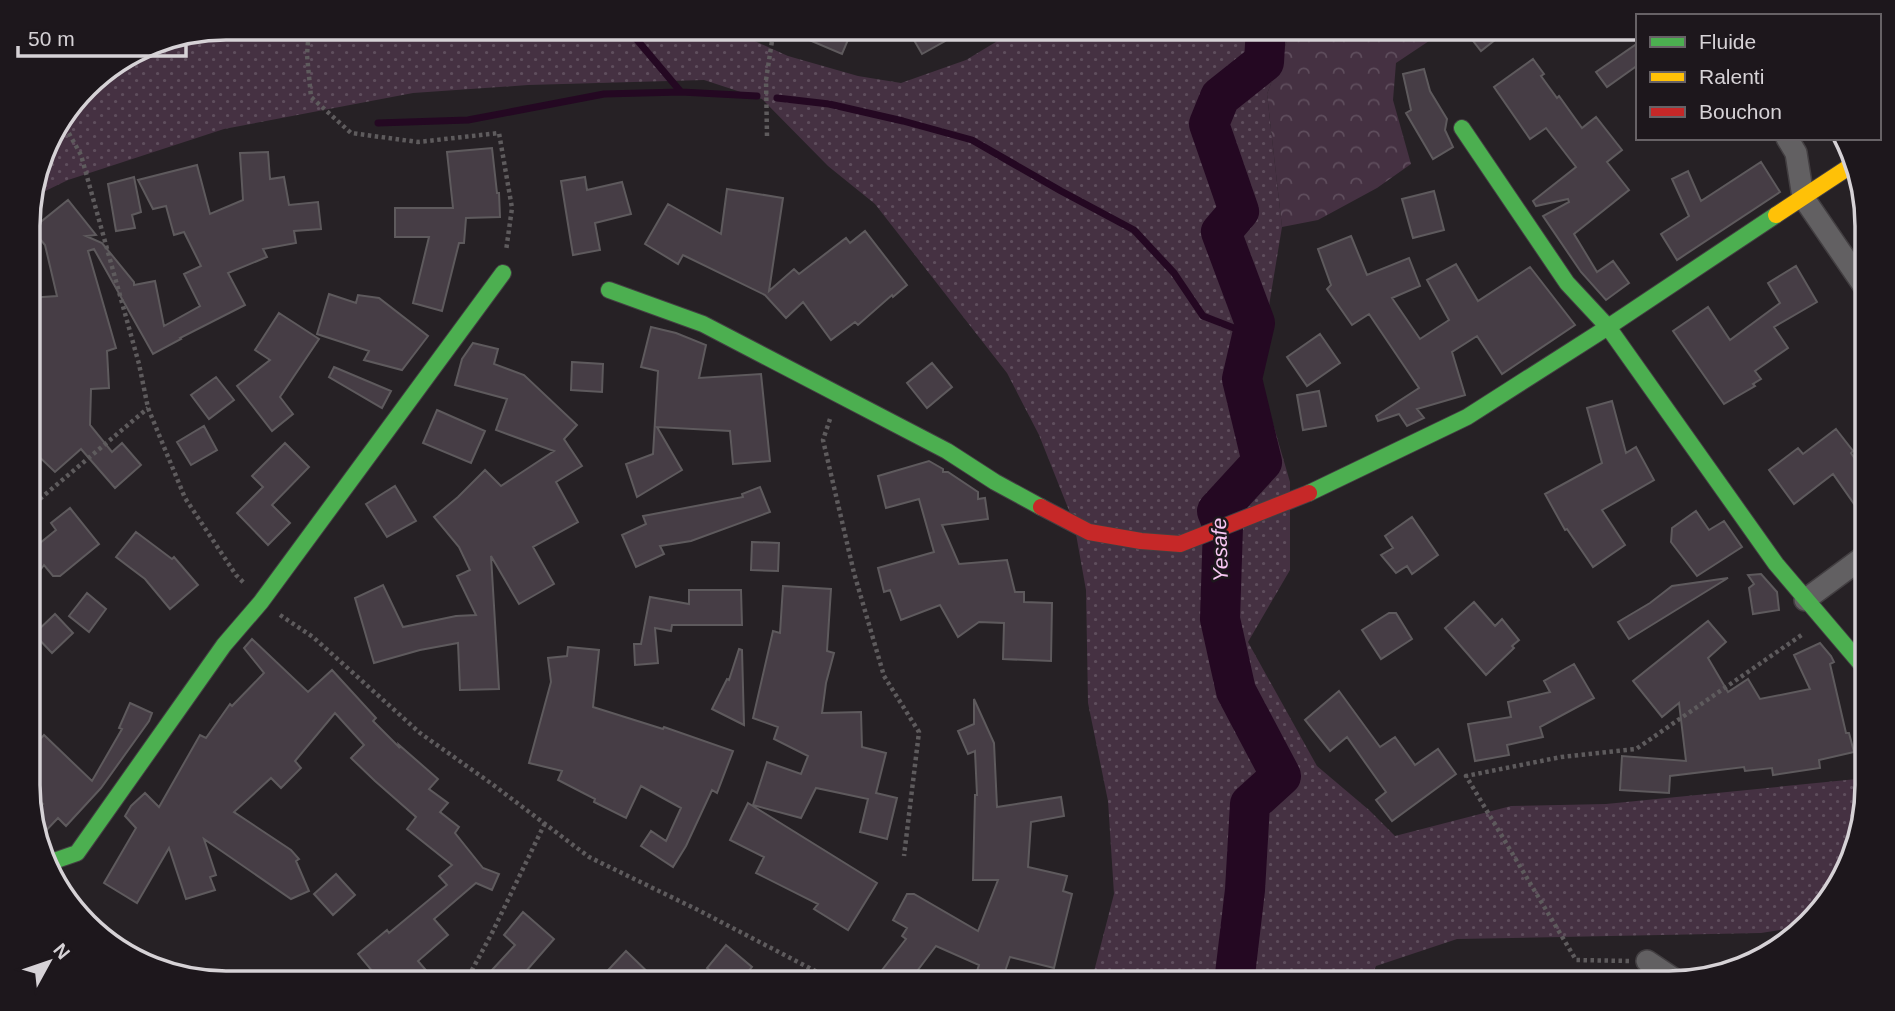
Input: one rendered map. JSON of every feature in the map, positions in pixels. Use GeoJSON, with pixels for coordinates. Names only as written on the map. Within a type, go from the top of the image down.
{"type":"FeatureCollection","features":[{"type":"Feature","properties":{"kind":"street"},"geometry":{"type":"LineString","coordinates":[[1462,128],[1567,283],[1608,327],[1776,564],[1855,657]]}},
{"type":"Feature","properties":{"kind":"street"},"geometry":{"type":"LineString","coordinates":[[1788,140],[1796,153],[1803,197],[1855,273]]}},
{"type":"Feature","properties":{"kind":"street"},"geometry":{"type":"LineString","coordinates":[[609,290],[702,324],[947,451],[995,482],[1089,532],[1141,541],[1180,544],[1303,496],[1467,416],[1608,327],[1846,170]]}},
{"type":"Feature","properties":{"kind":"street"},"geometry":{"type":"LineString","coordinates":[[56,860],[77,853],[224,645],[261,602],[503,273]]}},
{"type":"Feature","properties":{"kind":"street"},"geometry":{"type":"LineString","coordinates":[[1805,600],[1855,563]]}},
{"type":"Feature","properties":{"kind":"street"},"geometry":{"type":"LineString","coordinates":[[1647,961],[1660,970]]}},
{"type":"Feature","properties":{"kind":"path"},"geometry":{"type":"LineString","coordinates":[[308,40],[311,97],[351,133],[418,142],[499,134],[513,208],[503,273]]}},
{"type":"Feature","properties":{"kind":"path"},"geometry":{"type":"LineString","coordinates":[[766,136],[766,80],[772,40]]}},
{"type":"Feature","properties":{"kind":"path"},"geometry":{"type":"LineString","coordinates":[[67,131],[81,155],[139,364],[148,408],[186,498],[236,575],[261,602],[313,637],[420,733],[589,857],[698,909],[814,971]]}},
{"type":"Feature","properties":{"kind":"path"},"geometry":{"type":"LineString","coordinates":[[838,395],[823,440],[854,573],[884,676],[919,732],[904,856]]}},
{"type":"Feature","properties":{"kind":"path"},"geometry":{"type":"LineString","coordinates":[[41,499],[148,408]]}},
{"type":"Feature","properties":{"kind":"path"},"geometry":{"type":"LineString","coordinates":[[1647,961],[1576,960],[1466,776],[1560,757],[1636,749],[1805,633],[1805,600]]}},
{"type":"Feature","properties":{"kind":"path"},"geometry":{"type":"LineString","coordinates":[[472,971],[545,823]]}},
{"type":"Feature","properties":{"kind":"green space"},"geometry":{"type":"Polygon","coordinates":[[[753,40],[788,56],[858,76],[901,83],[966,60],[999,40],[1287,40],[1267,94],[1282,227],[1258,372],[1290,482],[1290,570],[1248,642],[1317,766],[1395,836],[1511,806],[1606,804],[1855,779],[1853,809],[1845,844],[1836,867],[1823,888],[1809,907],[1786,929],[1761,933],[1457,939],[1376,966],[1374,970],[1094,970],[1114,894],[1108,801],[1088,703],[1086,590],[1074,523],[1039,435],[1007,373],[875,204],[828,166],[762,99],[704,80],[528,85],[413,93],[224,129],[68,180],[44,192],[59,144],[79,113],[95,95],[144,59],[167,50],[202,42],[753,40]]]}},
{"type":"Feature","properties":{"kind":"green space"},"geometry":{"type":"Polygon","coordinates":[[[1287,40],[1429,40],[1396,63],[1393,100],[1411,164],[1377,188],[1318,220],[1282,227],[1267,94],[1287,40]]]}},
{"type":"Feature","properties":{"kind":"building"},"geometry":{"type":"Polygon","coordinates":[[[809,40],[848,40],[842,54],[809,40]]]}},
{"type":"Feature","properties":{"kind":"building"},"geometry":{"type":"Polygon","coordinates":[[[914,40],[944,40],[945,41],[922,54],[914,40]]]}},
{"type":"Feature","properties":{"kind":"building"},"geometry":{"type":"Polygon","coordinates":[[[1472,40],[1495,40],[1481,51],[1472,40]]]}},
{"type":"Feature","properties":{"kind":"building"},"geometry":{"type":"Polygon","coordinates":[[[1636,44],[1636,66],[1607,87],[1596,72],[1636,44]]]}},
{"type":"Feature","properties":{"kind":"building"},"geometry":{"type":"Polygon","coordinates":[[[1533,59],[1544,74],[1541,76],[1582,128],[1596,117],[1622,150],[1607,162],[1629,190],[1574,234],[1597,272],[1613,261],[1629,283],[1606,300],[1581,272],[1543,216],[1569,202],[1568,199],[1536,206],[1533,201],[1576,167],[1546,128],[1530,139],[1494,87],[1533,59]]]}},
{"type":"Feature","properties":{"kind":"building"},"geometry":{"type":"Polygon","coordinates":[[[1424,69],[1430,91],[1447,119],[1445,130],[1453,147],[1433,159],[1406,113],[1411,110],[1403,74],[1424,69]]]}},
{"type":"Feature","properties":{"kind":"building"},"geometry":{"type":"Polygon","coordinates":[[[492,148],[500,217],[466,218],[464,243],[459,243],[442,311],[413,303],[429,237],[395,237],[395,208],[453,208],[447,152],[492,148]]]}},
{"type":"Feature","properties":{"kind":"building"},"geometry":{"type":"Polygon","coordinates":[[[268,152],[270,179],[284,177],[289,205],[318,202],[321,229],[294,231],[296,243],[263,249],[267,257],[228,273],[245,305],[153,354],[94,249],[88,251],[116,348],[107,351],[109,388],[91,389],[90,425],[112,452],[122,443],[141,465],[115,488],[81,449],[55,472],[41,458],[41,297],[57,296],[45,245],[41,240],[41,222],[68,200],[96,235],[86,236],[102,243],[134,285],[155,281],[164,326],[200,306],[184,274],[201,266],[184,232],[174,235],[166,206],[153,209],[138,180],[197,165],[210,214],[243,200],[240,153],[268,152]]]}},
{"type":"Feature","properties":{"kind":"building"},"geometry":{"type":"Polygon","coordinates":[[[1761,162],[1780,192],[1677,260],[1661,234],[1689,216],[1672,179],[1688,171],[1701,201],[1761,162]]]}},
{"type":"Feature","properties":{"kind":"building"},"geometry":{"type":"Polygon","coordinates":[[[134,177],[141,212],[132,215],[135,228],[116,231],[108,184],[134,177]]]}},
{"type":"Feature","properties":{"kind":"building"},"geometry":{"type":"Polygon","coordinates":[[[585,177],[587,190],[622,182],[631,214],[595,223],[600,250],[573,255],[561,181],[585,177]]]}},
{"type":"Feature","properties":{"kind":"building"},"geometry":{"type":"Polygon","coordinates":[[[727,189],[783,198],[769,291],[794,269],[799,274],[846,238],[850,243],[865,231],[907,285],[858,325],[855,322],[831,340],[803,302],[786,318],[765,295],[683,255],[678,264],[645,244],[668,204],[721,234],[727,189]]]}},
{"type":"Feature","properties":{"kind":"building"},"geometry":{"type":"Polygon","coordinates":[[[1434,191],[1444,230],[1413,238],[1402,199],[1434,191]]]}},
{"type":"Feature","properties":{"kind":"building"},"geometry":{"type":"Polygon","coordinates":[[[1351,236],[1367,275],[1409,258],[1420,286],[1392,298],[1420,339],[1449,320],[1427,280],[1456,264],[1478,301],[1530,267],[1575,325],[1502,374],[1477,336],[1452,352],[1465,395],[1417,409],[1424,418],[1407,426],[1399,414],[1378,421],[1376,416],[1419,388],[1369,314],[1352,325],[1327,289],[1331,285],[1318,249],[1351,236]]]}},
{"type":"Feature","properties":{"kind":"building"},"geometry":{"type":"Polygon","coordinates":[[[1796,266],[1817,302],[1774,327],[1788,348],[1755,371],[1761,379],[1753,384],[1755,386],[1724,404],[1673,331],[1708,307],[1730,340],[1780,303],[1768,283],[1796,266]]]}},
{"type":"Feature","properties":{"kind":"building"},"geometry":{"type":"Polygon","coordinates":[[[329,294],[356,303],[358,295],[379,298],[428,336],[402,370],[364,360],[369,351],[317,334],[329,294]]]}},
{"type":"Feature","properties":{"kind":"building"},"geometry":{"type":"Polygon","coordinates":[[[279,313],[319,339],[280,397],[293,414],[272,431],[237,386],[270,360],[255,350],[279,313]]]}},
{"type":"Feature","properties":{"kind":"building"},"geometry":{"type":"Polygon","coordinates":[[[651,327],[706,345],[699,378],[761,374],[770,461],[733,464],[730,431],[657,427],[682,470],[637,497],[626,464],[653,454],[658,371],[641,367],[651,327]]]}},
{"type":"Feature","properties":{"kind":"building"},"geometry":{"type":"Polygon","coordinates":[[[1320,334],[1340,363],[1307,386],[1287,357],[1320,334]]]}},
{"type":"Feature","properties":{"kind":"building"},"geometry":{"type":"Polygon","coordinates":[[[473,343],[498,349],[494,364],[524,375],[577,425],[564,439],[582,466],[556,482],[578,522],[533,547],[554,584],[519,604],[491,556],[499,689],[460,690],[458,643],[374,663],[355,598],[383,585],[403,627],[456,616],[476,615],[457,576],[470,570],[459,547],[434,517],[485,470],[501,486],[554,451],[496,430],[507,399],[455,385],[462,359],[473,343]]]}},
{"type":"Feature","properties":{"kind":"building"},"geometry":{"type":"Polygon","coordinates":[[[572,362],[603,364],[602,392],[571,390],[572,362]]]}},
{"type":"Feature","properties":{"kind":"building"},"geometry":{"type":"Polygon","coordinates":[[[932,363],[952,387],[927,408],[907,383],[932,363]]]}},
{"type":"Feature","properties":{"kind":"building"},"geometry":{"type":"Polygon","coordinates":[[[334,367],[391,391],[382,408],[329,377],[334,367]]]}},
{"type":"Feature","properties":{"kind":"building"},"geometry":{"type":"Polygon","coordinates":[[[216,377],[234,400],[209,419],[191,395],[216,377]]]}},
{"type":"Feature","properties":{"kind":"building"},"geometry":{"type":"Polygon","coordinates":[[[1319,391],[1326,426],[1303,430],[1297,395],[1319,391]]]}},
{"type":"Feature","properties":{"kind":"building"},"geometry":{"type":"Polygon","coordinates":[[[1612,401],[1626,453],[1636,447],[1654,480],[1602,510],[1625,545],[1593,567],[1567,529],[1565,530],[1545,494],[1602,463],[1587,408],[1612,401]]]}},
{"type":"Feature","properties":{"kind":"building"},"geometry":{"type":"Polygon","coordinates":[[[437,410],[485,431],[471,463],[423,443],[437,410]]]}},
{"type":"Feature","properties":{"kind":"building"},"geometry":{"type":"Polygon","coordinates":[[[204,426],[217,450],[191,465],[177,442],[204,426]]]}},
{"type":"Feature","properties":{"kind":"building"},"geometry":{"type":"Polygon","coordinates":[[[1836,429],[1853,451],[1851,453],[1855,459],[1855,505],[1833,474],[1794,504],[1769,470],[1798,448],[1803,454],[1836,429]]]}},
{"type":"Feature","properties":{"kind":"building"},"geometry":{"type":"Polygon","coordinates":[[[285,443],[309,467],[272,505],[290,523],[268,545],[237,513],[263,487],[252,476],[285,443]]]}},
{"type":"Feature","properties":{"kind":"building"},"geometry":{"type":"Polygon","coordinates":[[[929,461],[978,492],[978,499],[985,498],[988,519],[942,525],[959,564],[1007,560],[1015,592],[1024,592],[1024,602],[1052,603],[1051,661],[1003,659],[1004,623],[979,622],[958,637],[940,605],[901,620],[890,590],[884,592],[878,568],[934,552],[919,499],[886,508],[878,476],[929,461]]]}},
{"type":"Feature","properties":{"kind":"building"},"geometry":{"type":"Polygon","coordinates":[[[395,486],[416,521],[387,537],[366,504],[395,486]]]}},
{"type":"Feature","properties":{"kind":"building"},"geometry":{"type":"Polygon","coordinates":[[[760,487],[770,512],[691,541],[660,546],[664,554],[636,567],[622,535],[646,524],[643,516],[743,497],[742,494],[760,487]]]}},
{"type":"Feature","properties":{"kind":"building"},"geometry":{"type":"Polygon","coordinates":[[[70,508],[99,544],[60,576],[53,576],[44,565],[40,570],[40,543],[56,530],[51,523],[70,508]]]}},
{"type":"Feature","properties":{"kind":"building"},"geometry":{"type":"Polygon","coordinates":[[[1696,511],[1709,530],[1724,521],[1742,547],[1697,576],[1671,542],[1672,528],[1696,511]]]}},
{"type":"Feature","properties":{"kind":"building"},"geometry":{"type":"Polygon","coordinates":[[[1412,517],[1438,555],[1412,574],[1407,566],[1396,573],[1381,555],[1393,548],[1385,536],[1412,517]]]}},
{"type":"Feature","properties":{"kind":"building"},"geometry":{"type":"Polygon","coordinates":[[[136,532],[172,559],[174,557],[198,585],[170,609],[145,579],[116,557],[136,532]]]}},
{"type":"Feature","properties":{"kind":"building"},"geometry":{"type":"Polygon","coordinates":[[[752,542],[779,543],[778,571],[751,570],[752,542]]]}},
{"type":"Feature","properties":{"kind":"building"},"geometry":{"type":"Polygon","coordinates":[[[1761,574],[1777,592],[1779,610],[1753,614],[1749,588],[1754,584],[1748,575],[1761,574]]]}},
{"type":"Feature","properties":{"kind":"building"},"geometry":{"type":"Polygon","coordinates":[[[1728,578],[1629,639],[1618,622],[1672,586],[1728,578]]]}},
{"type":"Feature","properties":{"kind":"building"},"geometry":{"type":"Polygon","coordinates":[[[783,586],[831,589],[827,651],[834,653],[822,713],[861,712],[862,747],[886,753],[876,793],[897,798],[887,839],[860,832],[868,799],[816,788],[801,818],[753,805],[767,762],[801,774],[808,756],[774,739],[778,727],[753,718],[773,631],[780,633],[783,586]]]}},
{"type":"Feature","properties":{"kind":"building"},"geometry":{"type":"Polygon","coordinates":[[[689,590],[741,590],[742,625],[672,625],[671,631],[655,628],[658,663],[635,665],[634,644],[641,644],[650,597],[689,604],[689,590]]]}},
{"type":"Feature","properties":{"kind":"building"},"geometry":{"type":"Polygon","coordinates":[[[87,593],[106,609],[89,632],[69,616],[87,593]]]}},
{"type":"Feature","properties":{"kind":"building"},"geometry":{"type":"Polygon","coordinates":[[[1474,602],[1495,626],[1502,619],[1519,640],[1486,675],[1445,628],[1474,602]]]}},
{"type":"Feature","properties":{"kind":"building"},"geometry":{"type":"Polygon","coordinates":[[[1389,613],[1396,613],[1412,639],[1381,659],[1362,630],[1389,613]]]}},
{"type":"Feature","properties":{"kind":"building"},"geometry":{"type":"Polygon","coordinates":[[[55,614],[73,633],[52,653],[40,641],[40,628],[55,614]]]}},
{"type":"Feature","properties":{"kind":"building"},"geometry":{"type":"Polygon","coordinates":[[[1708,621],[1726,642],[1708,658],[1728,692],[1748,679],[1760,699],[1810,689],[1794,655],[1820,643],[1834,662],[1830,664],[1846,733],[1849,733],[1854,752],[1819,760],[1820,768],[1773,775],[1772,768],[1745,771],[1744,767],[1670,776],[1669,793],[1620,790],[1622,756],[1686,761],[1679,703],[1662,717],[1633,681],[1708,621]]]}},
{"type":"Feature","properties":{"kind":"building"},"geometry":{"type":"Polygon","coordinates":[[[252,639],[308,692],[332,670],[376,718],[373,721],[400,748],[399,745],[438,779],[429,789],[448,803],[440,812],[459,827],[455,833],[483,868],[499,874],[492,890],[476,883],[434,919],[448,935],[418,961],[427,971],[372,971],[358,954],[387,930],[389,933],[447,885],[439,876],[452,865],[407,829],[416,817],[351,758],[364,745],[335,713],[295,761],[301,768],[281,788],[271,778],[234,812],[291,850],[299,859],[296,861],[309,891],[291,899],[204,839],[216,875],[210,877],[215,890],[186,899],[169,848],[137,903],[104,883],[136,828],[125,816],[131,806],[145,793],[159,807],[200,735],[206,738],[230,704],[232,706],[264,673],[244,648],[252,639]]]}},
{"type":"Feature","properties":{"kind":"building"},"geometry":{"type":"Polygon","coordinates":[[[568,647],[599,650],[593,707],[663,729],[664,727],[733,751],[717,793],[712,790],[686,846],[673,867],[641,846],[651,831],[666,841],[681,808],[641,786],[626,818],[558,780],[562,771],[529,763],[551,682],[548,658],[567,656],[568,647]]]}},
{"type":"Feature","properties":{"kind":"building"},"geometry":{"type":"Polygon","coordinates":[[[739,649],[742,650],[744,725],[712,709],[727,679],[729,680],[739,649]]]}},
{"type":"Feature","properties":{"kind":"building"},"geometry":{"type":"Polygon","coordinates":[[[1574,664],[1594,698],[1540,727],[1543,737],[1507,745],[1509,755],[1475,761],[1468,724],[1511,717],[1508,702],[1550,692],[1544,681],[1574,664]]]}},
{"type":"Feature","properties":{"kind":"building"},"geometry":{"type":"Polygon","coordinates":[[[1339,691],[1380,747],[1395,737],[1415,765],[1438,749],[1456,774],[1392,821],[1376,800],[1386,792],[1347,737],[1330,751],[1305,720],[1339,691]]]}},
{"type":"Feature","properties":{"kind":"building"},"geometry":{"type":"Polygon","coordinates":[[[974,699],[994,743],[997,807],[1061,797],[1064,816],[1031,822],[1028,867],[1067,876],[1063,891],[1072,894],[1054,968],[1010,957],[1005,970],[977,970],[979,965],[936,946],[917,971],[882,971],[906,939],[902,936],[907,928],[893,920],[907,894],[914,894],[978,931],[998,880],[973,880],[977,795],[975,751],[968,754],[958,731],[974,724],[974,699]]]}},
{"type":"Feature","properties":{"kind":"building"},"geometry":{"type":"Polygon","coordinates":[[[130,703],[152,713],[101,788],[66,826],[58,818],[46,830],[40,785],[40,739],[44,735],[92,781],[122,729],[119,728],[130,703]]]}},
{"type":"Feature","properties":{"kind":"building"},"geometry":{"type":"Polygon","coordinates":[[[748,803],[877,883],[848,930],[814,909],[818,904],[756,873],[764,857],[730,840],[748,803]]]}},
{"type":"Feature","properties":{"kind":"building"},"geometry":{"type":"Polygon","coordinates":[[[336,874],[355,895],[333,915],[314,894],[336,874]]]}},
{"type":"Feature","properties":{"kind":"building"},"geometry":{"type":"Polygon","coordinates":[[[523,912],[554,939],[528,971],[493,971],[515,945],[504,935],[523,912]]]}},
{"type":"Feature","properties":{"kind":"building"},"geometry":{"type":"Polygon","coordinates":[[[726,945],[752,967],[749,971],[710,971],[707,968],[726,945]]]}},
{"type":"Feature","properties":{"kind":"building"},"geometry":{"type":"Polygon","coordinates":[[[626,951],[646,971],[607,971],[626,951]]]}},
{"type":"Feature","properties":{"kind":"waterway"},"geometry":{"type":"LineString","coordinates":[[637,40],[681,92]]}},
{"type":"Feature","properties":{"kind":"waterway","name":"Yesafe"},"geometry":{"type":"LineString","coordinates":[[1236,970],[1245,890],[1250,804],[1281,776],[1236,691],[1220,619],[1223,526],[1217,511],[1262,462],[1242,379],[1255,323],[1221,232],[1239,211],[1209,124],[1220,97],[1264,62],[1265,40]]}},
{"type":"Feature","properties":{"kind":"waterway"},"geometry":{"type":"LineString","coordinates":[[378,123],[468,120],[604,94],[681,92],[757,96]]}},
{"type":"Feature","properties":{"kind":"waterway"},"geometry":{"type":"LineString","coordinates":[[777,98],[829,104],[972,140],[1134,230],[1174,273],[1203,316],[1252,335]]}},
{"type":"Feature","properties":{"kind":"traffic: fast"},"geometry":{"type":"LineString","coordinates":[[1462,128],[1567,283],[1608,327],[1776,564],[1855,657]]}},
{"type":"Feature","properties":{"kind":"traffic: fast"},"geometry":{"type":"LineString","coordinates":[[1309,493],[1467,417],[1776,215]]}},
{"type":"Feature","properties":{"kind":"traffic: fast"},"geometry":{"type":"LineString","coordinates":[[56,860],[77,853],[224,645],[261,602],[503,273]]}},
{"type":"Feature","properties":{"kind":"traffic: fast"},"geometry":{"type":"LineString","coordinates":[[609,290],[703,324],[947,451],[1041,507]]}},
{"type":"Feature","properties":{"kind":"traffic: slow"},"geometry":{"type":"LineString","coordinates":[[1776,215],[1845,169]]}},
{"type":"Feature","properties":{"kind":"traffic: jam"},"geometry":{"type":"LineString","coordinates":[[1041,507],[1089,532],[1141,541],[1180,544],[1309,493]]}}]}
